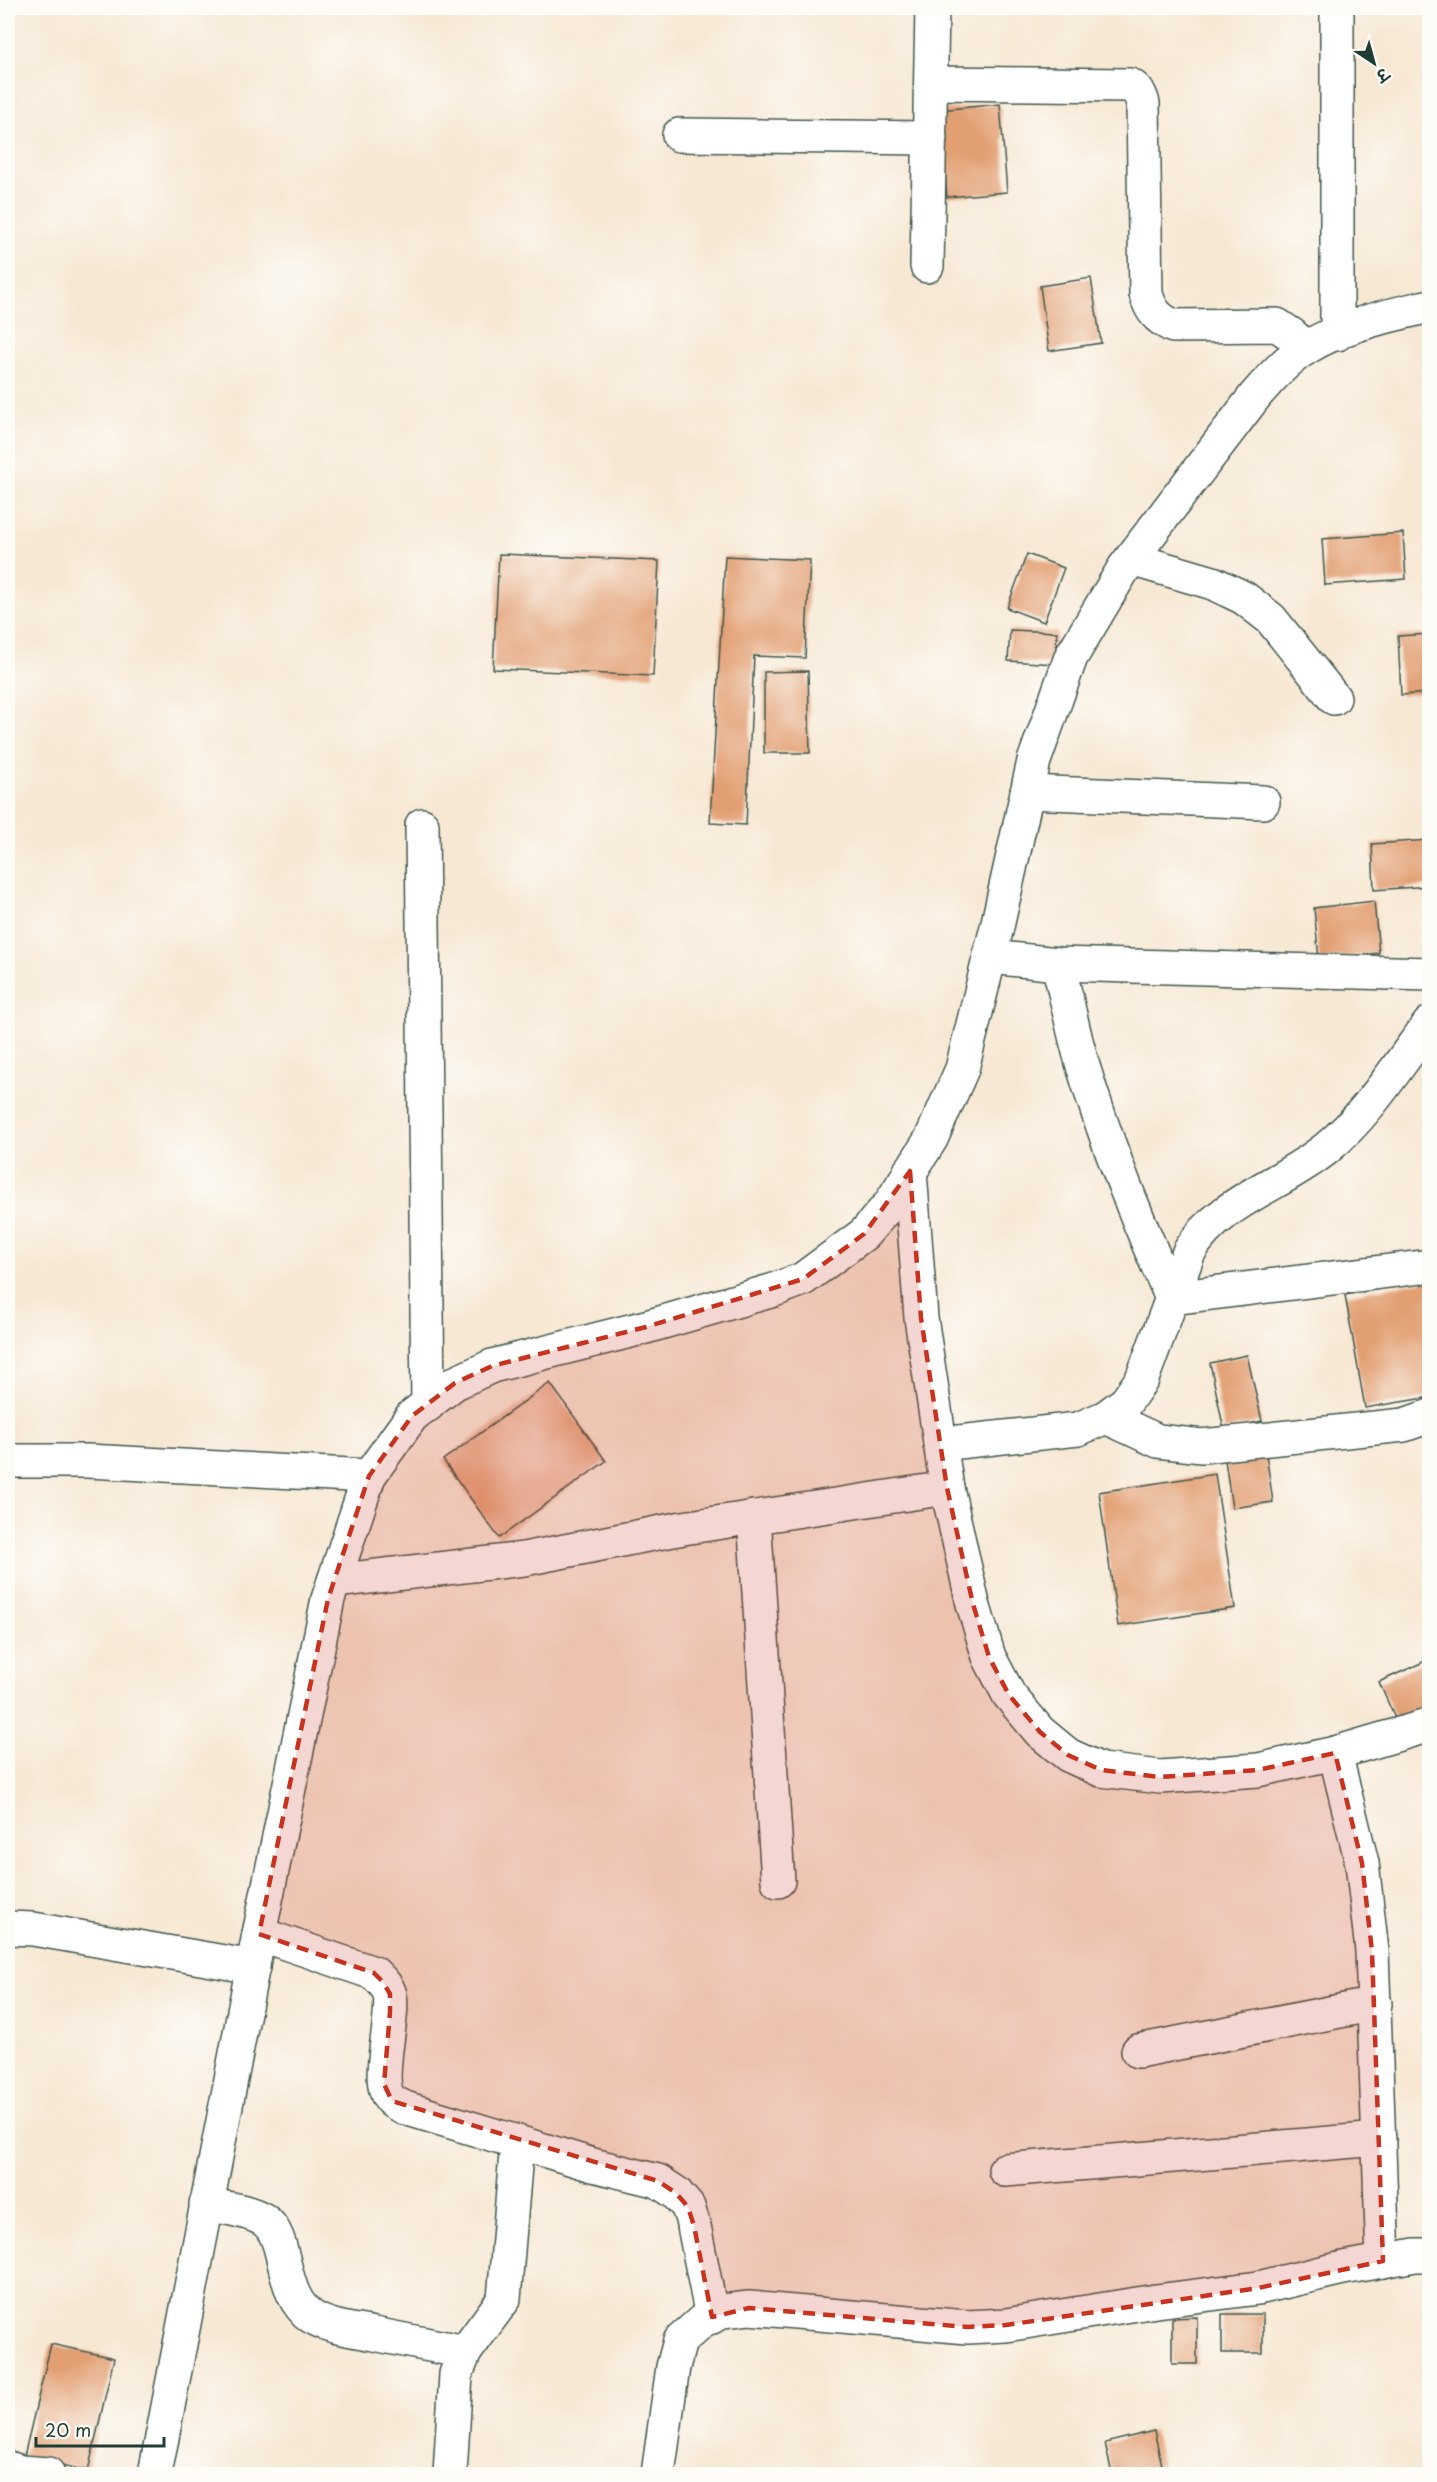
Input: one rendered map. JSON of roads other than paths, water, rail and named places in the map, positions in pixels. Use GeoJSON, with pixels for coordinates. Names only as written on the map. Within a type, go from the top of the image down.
{"type":"FeatureCollection","features":[{"type":"Feature","properties":{"kind":"street"},"geometry":{"type":"LineString","coordinates":[[927,266],[932,8]]}},
{"type":"Feature","properties":{"kind":"street"},"geometry":{"type":"LineString","coordinates":[[1337,8],[1338,334]]}},
{"type":"Feature","properties":{"kind":"street"},"geometry":{"type":"LineString","coordinates":[[931,83],[1130,85],[1136,89],[1142,96],[1143,104],[1146,294],[1150,307],[1159,319],[1173,326],[1277,325],[1292,334],[1306,348]]}},
{"type":"Feature","properties":{"kind":"street"},"geometry":{"type":"LineString","coordinates":[[679,135],[930,138]]}},
{"type":"Feature","properties":{"kind":"street"},"geometry":{"type":"LineString","coordinates":[[155,2475],[259,1934],[328,1599],[369,1476],[412,1416],[455,1383],[492,1366],[646,1327],[774,1290],[803,1279],[864,1234],[890,1204],[930,1139],[962,1068],[990,957],[1034,761],[1071,657],[1131,559],[1255,396],[1279,369],[1306,348],[1362,322],[1430,306]]}},
{"type":"Feature","properties":{"kind":"street"},"geometry":{"type":"LineString","coordinates":[[1131,559],[1213,583],[1244,598],[1271,619],[1334,698]]}},
{"type":"Feature","properties":{"kind":"street"},"geometry":{"type":"LineString","coordinates":[[1027,792],[1263,802]]}},
{"type":"Feature","properties":{"kind":"street"},"geometry":{"type":"LineString","coordinates":[[422,825],[428,1405]]}},
{"type":"Feature","properties":{"kind":"street"},"geometry":{"type":"LineString","coordinates":[[990,957],[1058,964],[1430,974]]}},
{"type":"Feature","properties":{"kind":"street"},"geometry":{"type":"LineString","coordinates":[[1058,964],[1083,1064],[1103,1128],[1133,1209],[1172,1298]]}},
{"type":"Feature","properties":{"kind":"street"},"geometry":{"type":"LineString","coordinates":[[940,1444],[1078,1429],[1106,1417],[1126,1402],[1142,1378],[1189,1252],[1210,1224],[1231,1207],[1290,1173],[1325,1149],[1357,1121],[1429,1026]]}},
{"type":"Feature","properties":{"kind":"street"},"geometry":{"type":"LineString","coordinates":[[910,1171],[921,1318],[947,1488],[972,1604],[989,1657],[1009,1695],[1040,1732],[1068,1755],[1101,1770],[1160,1778],[1258,1770],[1335,1753],[1430,1725]]}},
{"type":"Feature","properties":{"kind":"street"},"geometry":{"type":"LineString","coordinates":[[1172,1298],[1430,1266]]}},
{"type":"Feature","properties":{"kind":"street"},"geometry":{"type":"LineString","coordinates":[[1106,1417],[1158,1441],[1202,1446],[1404,1425],[1430,1416]]}},
{"type":"Feature","properties":{"kind":"street"},"geometry":{"type":"LineString","coordinates":[[8,1461],[88,1461],[369,1476]]}},
{"type":"Feature","properties":{"kind":"street"},"geometry":{"type":"LineString","coordinates":[[334,1581],[524,1558],[683,1528],[947,1488]]}},
{"type":"Feature","properties":{"kind":"street"},"geometry":{"type":"LineString","coordinates":[[754,1517],[778,1881]]}},
{"type":"Feature","properties":{"kind":"street"},"geometry":{"type":"LineString","coordinates":[[1335,1753],[1362,1863],[1372,1951],[1383,2261]]}},
{"type":"Feature","properties":{"kind":"street"},"geometry":{"type":"LineString","coordinates":[[8,1928],[33,1929],[253,1967]]}},
{"type":"Feature","properties":{"kind":"street"},"geometry":{"type":"LineString","coordinates":[[259,1934],[374,1973],[383,1982],[390,1994],[384,2084],[392,2101],[405,2108],[593,2165],[658,2181],[676,2193],[688,2207],[694,2226],[711,2317]]}},
{"type":"Feature","properties":{"kind":"street"},"geometry":{"type":"LineString","coordinates":[[1138,2051],[1375,2004]]}},
{"type":"Feature","properties":{"kind":"street"},"geometry":{"type":"LineString","coordinates":[[1005,2170],[1379,2139]]}},
{"type":"Feature","properties":{"kind":"street"},"geometry":{"type":"LineString","coordinates":[[450,2475],[456,2374],[465,2352],[504,2299],[517,2142]]}},
{"type":"Feature","properties":{"kind":"street"},"geometry":{"type":"LineString","coordinates":[[206,2204],[254,2215],[266,2221],[275,2234],[291,2292],[313,2318],[340,2327],[465,2352]]}},
{"type":"Feature","properties":{"kind":"street"},"geometry":{"type":"LineString","coordinates":[[658,2475],[673,2367],[680,2342],[702,2321],[722,2311],[749,2308],[966,2327],[1006,2325],[1156,2301],[1258,2288],[1383,2261],[1430,2255]]}},
{"type":"Feature","properties":{"kind":"street"},"geometry":{"type":"LineString","coordinates":[[8,2468],[48,2475]]}}]}
